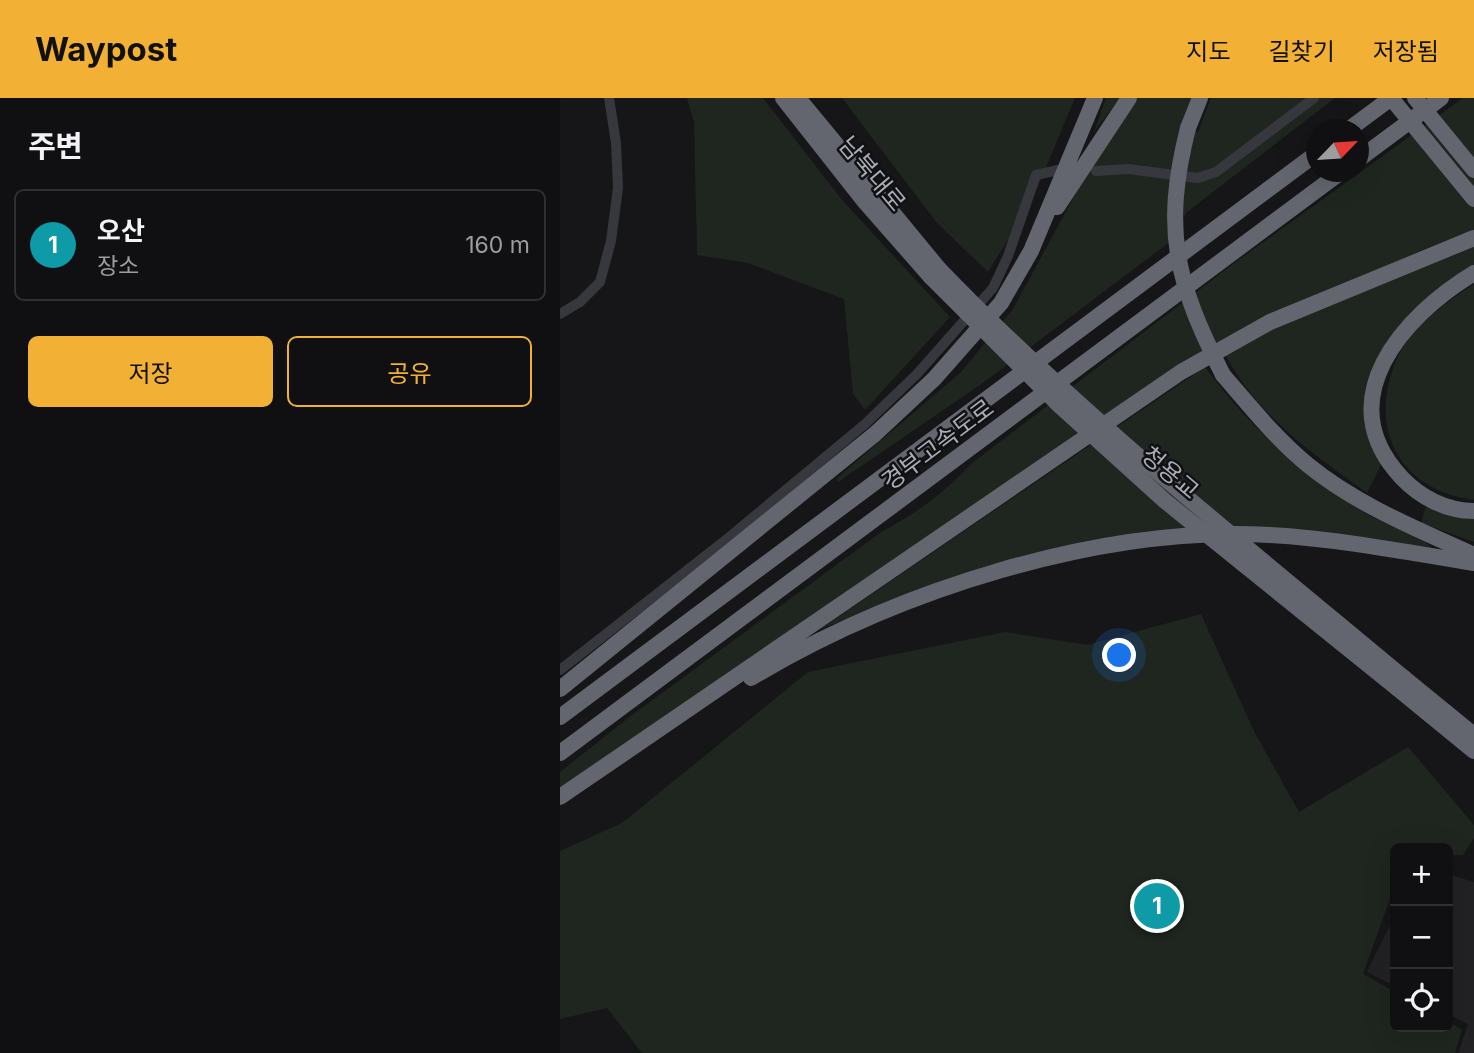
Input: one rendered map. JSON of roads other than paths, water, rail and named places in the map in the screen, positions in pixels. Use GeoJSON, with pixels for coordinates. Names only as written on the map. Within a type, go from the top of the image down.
{"type":"FeatureCollection","features":[{"type":"Feature","properties":{"kind":"highway","name":"남북대로"},"geometry":{"type":"LineString","coordinates":[[783,98],[865,202],[934,272]]}},
{"type":"Feature","properties":{"kind":"highway","name":"남북대로"},"geometry":{"type":"LineString","coordinates":[[798,98],[934,272]]}},
{"type":"Feature","properties":{"kind":"highway"},"geometry":{"type":"LineString","coordinates":[[1044,224],[1096,98]]}},
{"type":"Feature","properties":{"kind":"highway"},"geometry":{"type":"LineString","coordinates":[[560,689],[865,442],[934,379],[1001,303],[1044,224],[1129,98]]}},
{"type":"Feature","properties":{"kind":"highway"},"geometry":{"type":"LineString","coordinates":[[1200,98],[1188,128],[1175,195],[1175,236],[1180,272],[1196,322],[1223,375],[1270,430],[1308,465],[1344,491],[1391,517],[1474,555]]}},
{"type":"Feature","properties":{"kind":"highway"},"geometry":{"type":"LineString","coordinates":[[1363,119],[1391,98],[1474,199]]}},
{"type":"Feature","properties":{"kind":"highway"},"geometry":{"type":"LineString","coordinates":[[1415,98],[1474,170]]}},
{"type":"Feature","properties":{"kind":"highway"},"geometry":{"type":"LineString","coordinates":[[1369,152],[1441,98]]}},
{"type":"Feature","properties":{"kind":"highway","name":"경부고속도로"},"geometry":{"type":"LineString","coordinates":[[560,717],[1306,161]]}},
{"type":"Feature","properties":{"kind":"highway","name":"경부고속도로"},"geometry":{"type":"LineString","coordinates":[[560,753],[1328,182]]}},
{"type":"Feature","properties":{"kind":"highway"},"geometry":{"type":"LineString","coordinates":[[560,797],[1181,372],[1270,322],[1474,238]]}},
{"type":"Feature","properties":{"kind":"highway","name":"청용교"},"geometry":{"type":"LineString","coordinates":[[934,272],[1059,405],[1165,501],[1401,683]]}},
{"type":"Feature","properties":{"kind":"highway"},"geometry":{"type":"LineString","coordinates":[[1474,274],[1453,286],[1405,327],[1382,366],[1373,406],[1383,452],[1407,483],[1424,497],[1444,506],[1474,511]]}},
{"type":"Feature","properties":{"kind":"highway"},"geometry":{"type":"LineString","coordinates":[[638,745],[771,666],[838,631],[955,584],[1062,554],[1152,541],[1267,535],[1357,542],[1474,563]]}},
{"type":"Feature","properties":{"kind":"highway"},"geometry":{"type":"LineString","coordinates":[[1401,683],[1474,735]]}},
{"type":"Feature","properties":{"kind":"highway"},"geometry":{"type":"LineString","coordinates":[[1401,683],[1474,751]]}},
{"type":"Feature","properties":{"kind":"street"},"geometry":{"type":"LineString","coordinates":[[560,314],[580,302],[600,282],[611,241],[618,188],[616,143],[609,98]]}},
{"type":"Feature","properties":{"kind":"street"},"geometry":{"type":"LineString","coordinates":[[1096,171],[1128,169],[1198,178],[1216,172],[1314,98]]}},
{"type":"Feature","properties":{"kind":"street"},"geometry":{"type":"LineString","coordinates":[[560,670],[727,539],[865,424],[917,374],[993,288],[1008,256],[1035,175],[1058,170]]}},
{"type":"Feature","properties":{"kind":"place","name":"오산"},"geometry":{"type":"Point","coordinates":[1157,906]}}]}
